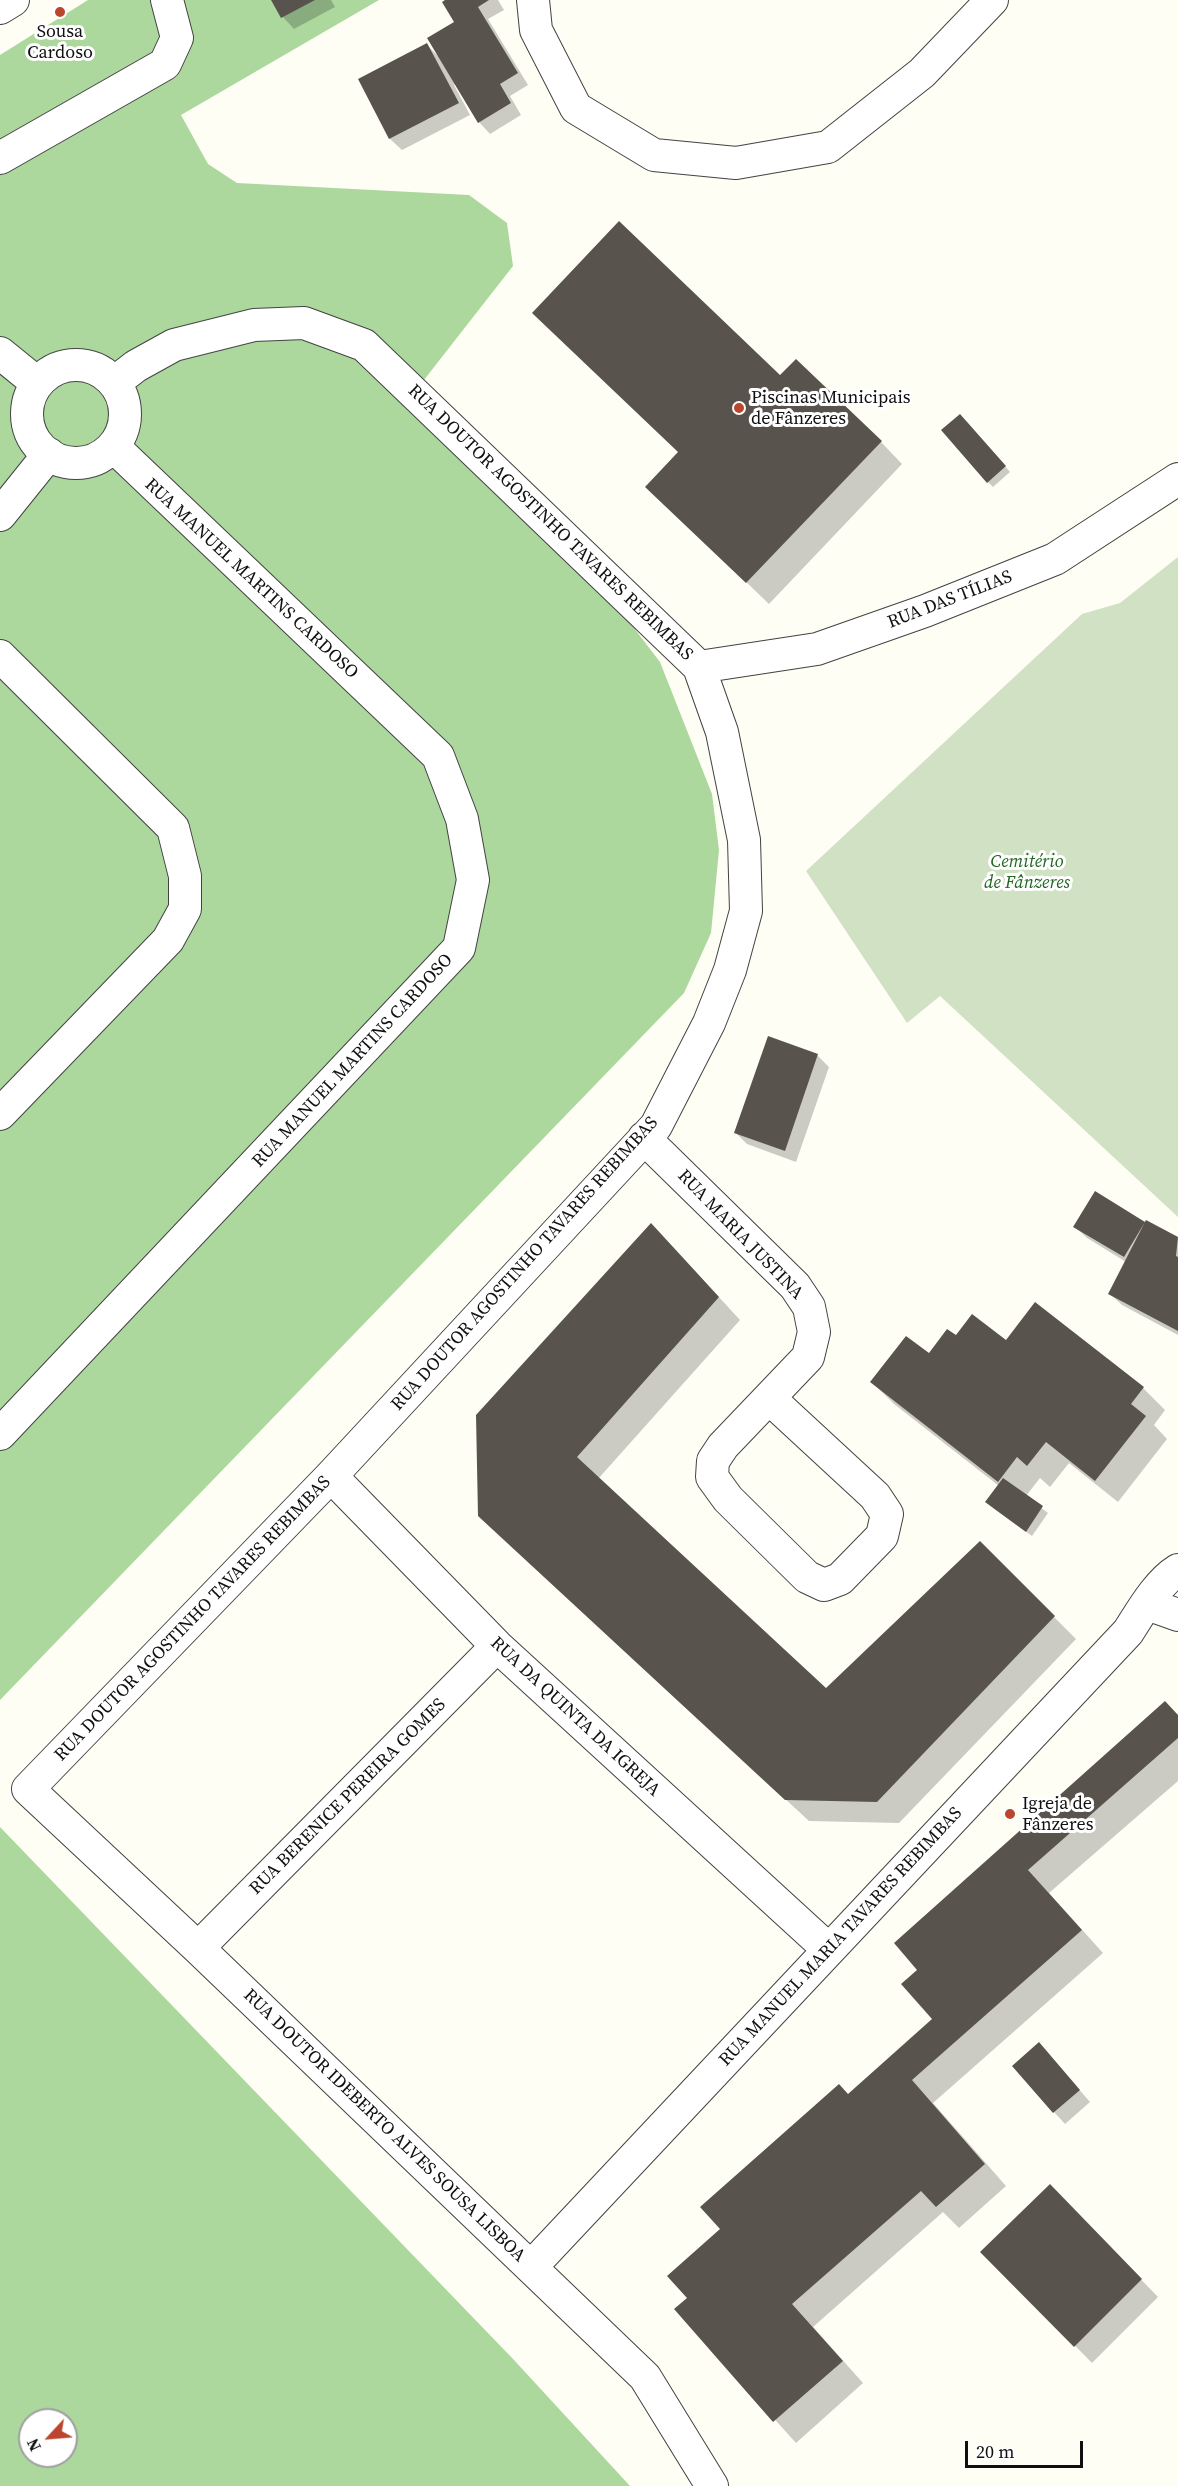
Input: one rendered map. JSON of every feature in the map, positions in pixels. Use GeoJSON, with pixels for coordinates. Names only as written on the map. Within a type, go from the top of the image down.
{"type":"FeatureCollection","features":[{"type":"Feature","properties":{"kind":"street"},"geometry":{"type":"LineString","coordinates":[[0,8],[13,0]]}},
{"type":"Feature","properties":{"kind":"street"},"geometry":{"type":"LineString","coordinates":[[0,158],[165,64],[177,38],[167,0]]}},
{"type":"Feature","properties":{"kind":"street"},"geometry":{"type":"LineString","coordinates":[[533,0],[536,30],[576,108],[654,155],[736,163],[828,147],[922,73],[992,0]]}},
{"type":"Feature","properties":{"kind":"street","name":"RUA DOUTOR AGOSTINHO TAVARES REBIMBAS"},"geometry":{"type":"LineString","coordinates":[[28,1789],[331,1476],[656,1126],[709,1023],[730,970],[746,911],[744,840],[722,732],[699,667],[364,345],[304,323],[254,325],[174,345],[136,366],[114,383]]}},
{"type":"Feature","properties":{"kind":"street"},"geometry":{"type":"LineString","coordinates":[[0,353],[37,383]]}},
{"type":"Feature","properties":{"kind":"street"},"geometry":{"type":"LineString","coordinates":[[69,364],[87,365],[108,375],[114,383],[122,393],[126,411],[123,431],[114,447],[95,460],[74,464],[57,460],[39,446],[30,432],[26,412],[28,401],[37,383],[49,372],[69,364]]}},
{"type":"Feature","properties":{"kind":"street","name":"RUA MANUEL MARTINS CARDOSO"},"geometry":{"type":"LineString","coordinates":[[0,1434],[459,948],[473,880],[462,819],[438,756],[114,447]]}},
{"type":"Feature","properties":{"kind":"street"},"geometry":{"type":"LineString","coordinates":[[0,515],[49,454]]}},
{"type":"Feature","properties":{"kind":"street","name":"RUA DAS TÍLIAS"},"geometry":{"type":"LineString","coordinates":[[699,667],[818,649],[925,611],[1055,559],[1178,478]]}},
{"type":"Feature","properties":{"kind":"street"},"geometry":{"type":"LineString","coordinates":[[0,656],[173,828],[185,876],[185,909],[168,940],[0,1114]]}},
{"type":"Feature","properties":{"kind":"street","name":"RUA MARIA JUSTINA"},"geometry":{"type":"LineString","coordinates":[[644,1138],[795,1286],[809,1307],[814,1332],[808,1357],[723,1446],[713,1461],[712,1478],[728,1499],[807,1576],[825,1585],[840,1579],[882,1536],[887,1514],[875,1496],[769,1398]]}},
{"type":"Feature","properties":{"kind":"street","name":"RUA DA QUINTA DA IGREJA"},"geometry":{"type":"LineString","coordinates":[[331,1476],[497,1646],[828,1949]]}},
{"type":"Feature","properties":{"kind":"street","name":"RUA MANUEL MARIA TAVARES REBIMBAS"},"geometry":{"type":"LineString","coordinates":[[531,2267],[1128,1632],[1147,1604],[1178,1570]]}},
{"type":"Feature","properties":{"kind":"street"},"geometry":{"type":"LineString","coordinates":[[1147,1604],[1178,1616]]}},
{"type":"Feature","properties":{"kind":"street","name":"RUA BERENICE PEREIRA GOMES"},"geometry":{"type":"LineString","coordinates":[[198,1948],[497,1646]]}},
{"type":"Feature","properties":{"kind":"street","name":"RUA DOUTOR IDEBERTO ALVES SOUSA LISBOA"},"geometry":{"type":"LineString","coordinates":[[28,1789],[198,1948],[645,2377],[712,2486]]}},
{"type":"Feature","properties":{"kind":"green space"},"geometry":{"type":"Polygon","coordinates":[[[88,0],[379,0],[181,115],[208,164],[237,183],[469,195],[507,223],[513,266],[406,403],[614,602],[660,662],[712,794],[719,850],[711,933],[684,993],[0,1700],[0,55],[88,0]]]}},
{"type":"Feature","properties":{"kind":"green space","name":"Cemitério de Fânzeres"},"geometry":{"type":"Polygon","coordinates":[[[1178,557],[1178,1217],[940,996],[907,1023],[806,871],[1082,614],[1120,603],[1178,557]]]}},
{"type":"Feature","properties":{"kind":"green space"},"geometry":{"type":"Polygon","coordinates":[[[0,1827],[514,2360],[630,2486],[0,2486],[0,1827]]]}},
{"type":"Feature","properties":{"kind":"building"},"geometry":{"type":"Polygon","coordinates":[[[271,0],[315,0],[281,18],[271,0]]]}},
{"type":"Feature","properties":{"kind":"building"},"geometry":{"type":"Polygon","coordinates":[[[445,0],[489,0],[478,7],[518,73],[500,84],[511,103],[478,123],[427,38],[454,22],[442,2],[445,0]]]}},
{"type":"Feature","properties":{"kind":"building"},"geometry":{"type":"Polygon","coordinates":[[[427,43],[459,103],[389,139],[358,79],[427,43]]]}},
{"type":"Feature","properties":{"kind":"building","name":"Piscinas Municipais de Fânzeres"},"geometry":{"type":"Polygon","coordinates":[[[619,221],[780,375],[796,359],[882,441],[746,583],[645,487],[678,452],[532,313],[619,221]]]}},
{"type":"Feature","properties":{"kind":"building"},"geometry":{"type":"Polygon","coordinates":[[[960,414],[1006,466],[987,483],[941,430],[960,414]]]}},
{"type":"Feature","properties":{"kind":"building"},"geometry":{"type":"Polygon","coordinates":[[[768,1036],[818,1054],[785,1151],[734,1133],[768,1036]]]}},
{"type":"Feature","properties":{"kind":"building"},"geometry":{"type":"Polygon","coordinates":[[[1095,1191],[1145,1222],[1124,1257],[1073,1227],[1095,1191]]]}},
{"type":"Feature","properties":{"kind":"building"},"geometry":{"type":"Polygon","coordinates":[[[1146,1220],[1178,1237],[1176,1256],[1178,1257],[1178,1331],[1108,1294],[1146,1220]]]}},
{"type":"Feature","properties":{"kind":"building"},"geometry":{"type":"Polygon","coordinates":[[[651,1223],[719,1297],[577,1457],[826,1688],[980,1541],[1055,1616],[877,1802],[785,1800],[478,1516],[476,1415],[651,1223]]]}},
{"type":"Feature","properties":{"kind":"building"},"geometry":{"type":"Polygon","coordinates":[[[1035,1302],[1144,1387],[1131,1404],[1146,1416],[1095,1481],[1046,1442],[1027,1466],[1017,1457],[998,1482],[870,1382],[906,1336],[929,1353],[947,1329],[956,1335],[972,1314],[1006,1340],[1035,1302]]]}},
{"type":"Feature","properties":{"kind":"building"},"geometry":{"type":"Polygon","coordinates":[[[1003,1478],[1043,1506],[1026,1532],[985,1502],[1003,1478]]]}},
{"type":"Feature","properties":{"kind":"building"},"geometry":{"type":"Polygon","coordinates":[[[1165,1701],[1178,1715],[1178,1738],[1028,1870],[1082,1930],[912,2080],[985,2164],[936,2207],[921,2191],[792,2304],[843,2361],[773,2422],[674,2309],[687,2298],[667,2276],[720,2229],[700,2207],[839,2084],[848,2094],[932,2019],[901,1984],[917,1970],[894,1943],[1165,1701]]]}},
{"type":"Feature","properties":{"kind":"building"},"geometry":{"type":"Polygon","coordinates":[[[1039,2042],[1080,2090],[1053,2113],[1012,2066],[1039,2042]]]}},
{"type":"Feature","properties":{"kind":"building"},"geometry":{"type":"Polygon","coordinates":[[[1050,2184],[1142,2279],[1074,2347],[980,2252],[1050,2184]]]}},
{"type":"Feature","properties":{"kind":"place","name":"Sousa Cardoso"},"geometry":{"type":"Point","coordinates":[60,12]}},
{"type":"Feature","properties":{"kind":"place","name":"Piscinas Municipais de Fânzeres"},"geometry":{"type":"Point","coordinates":[739,408]}},
{"type":"Feature","properties":{"kind":"place","name":"Igreja de Fânzeres"},"geometry":{"type":"Point","coordinates":[1010,1814]}}]}
